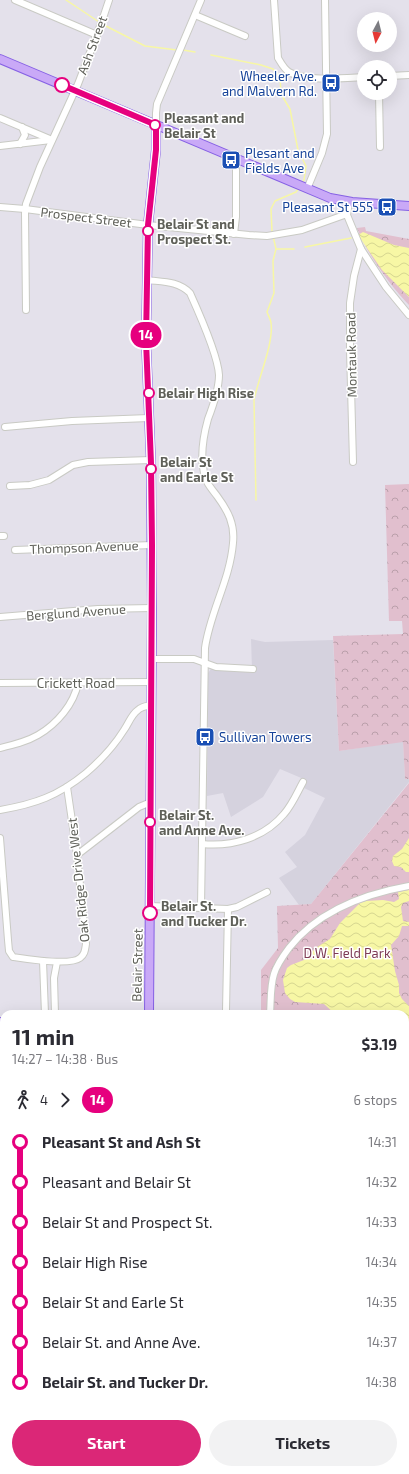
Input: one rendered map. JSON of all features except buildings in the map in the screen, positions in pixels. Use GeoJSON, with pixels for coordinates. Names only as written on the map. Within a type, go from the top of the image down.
{"type":"FeatureCollection","features":[{"type":"Feature","properties":{"kind":"main road"},"geometry":{"type":"LineString","coordinates":[[0,59],[334,199],[349,202],[409,206]]}},
{"type":"Feature","properties":{"kind":"main road","name":"Belair Street"},"geometry":{"type":"LineString","coordinates":[[149,1010],[152,545],[150,418],[146,341],[148,225],[156,150],[156,125]]}},
{"type":"Feature","properties":{"kind":"street"},"geometry":{"type":"LineString","coordinates":[[15,0],[97,35]]}},
{"type":"Feature","properties":{"kind":"street","name":"Ash Street"},"geometry":{"type":"LineString","coordinates":[[25,209],[40,167],[97,35],[109,0]]}},
{"type":"Feature","properties":{"kind":"street"},"geometry":{"type":"LineString","coordinates":[[156,125],[157,104],[201,0]]}},
{"type":"Feature","properties":{"kind":"street"},"geometry":{"type":"LineString","coordinates":[[274,0],[278,58],[288,72],[295,75],[327,78],[357,77]]}},
{"type":"Feature","properties":{"kind":"street"},"geometry":{"type":"LineString","coordinates":[[304,187],[322,153],[327,134],[325,0]]}},
{"type":"Feature","properties":{"kind":"street"},"geometry":{"type":"LineString","coordinates":[[195,15],[245,36]]}},
{"type":"Feature","properties":{"kind":"street"},"geometry":{"type":"LineString","coordinates":[[397,76],[409,75]]}},
{"type":"Feature","properties":{"kind":"street"},"geometry":{"type":"LineString","coordinates":[[379,100],[380,147]]}},
{"type":"Feature","properties":{"kind":"street"},"geometry":{"type":"LineString","coordinates":[[0,118],[52,140]]}},
{"type":"Feature","properties":{"kind":"street"},"geometry":{"type":"LineString","coordinates":[[20,144],[25,135],[22,127]]}},
{"type":"Feature","properties":{"kind":"street"},"geometry":{"type":"LineString","coordinates":[[0,146],[52,140]]}},
{"type":"Feature","properties":{"kind":"street"},"geometry":{"type":"LineString","coordinates":[[234,234],[236,217],[236,164],[238,159]]}},
{"type":"Feature","properties":{"kind":"street"},"geometry":{"type":"LineString","coordinates":[[349,202],[347,214],[361,249],[386,287],[409,315]]}},
{"type":"Feature","properties":{"kind":"street","name":"Prospect Street"},"geometry":{"type":"LineString","coordinates":[[0,207],[148,225],[234,234],[273,236],[302,230],[347,214]]}},
{"type":"Feature","properties":{"kind":"street"},"geometry":{"type":"LineString","coordinates":[[25,209],[26,310]]}},
{"type":"Feature","properties":{"kind":"street","name":"Montauk Road"},"geometry":{"type":"LineString","coordinates":[[353,462],[350,303],[354,276],[361,249]]}},
{"type":"Feature","properties":{"kind":"street"},"geometry":{"type":"LineString","coordinates":[[147,280],[173,282],[190,293],[216,361],[219,376],[213,407],[203,440],[202,452],[206,482],[228,513],[233,526],[233,542],[228,571],[208,632],[204,663],[201,907]]}},
{"type":"Feature","properties":{"kind":"street"},"geometry":{"type":"LineString","coordinates":[[4,427],[72,421],[150,418]]}},
{"type":"Feature","properties":{"kind":"street"},"geometry":{"type":"LineString","coordinates":[[10,486],[30,485],[49,480],[73,465],[83,463],[151,460]]}},
{"type":"Feature","properties":{"kind":"street","name":"Thompson Avenue"},"geometry":{"type":"LineString","coordinates":[[16,550],[152,545]]}},
{"type":"Feature","properties":{"kind":"street","name":"Berglund Avenue"},"geometry":{"type":"LineString","coordinates":[[0,617],[98,609],[152,608]]}},
{"type":"Feature","properties":{"kind":"street"},"geometry":{"type":"LineString","coordinates":[[152,659],[194,659],[216,667],[253,669]]}},
{"type":"Feature","properties":{"kind":"street","name":"Crickett Road"},"geometry":{"type":"LineString","coordinates":[[0,683],[152,682]]}},
{"type":"Feature","properties":{"kind":"street"},"geometry":{"type":"LineString","coordinates":[[0,748],[25,741],[39,735],[66,710],[73,700],[78,683]]}},
{"type":"Feature","properties":{"kind":"street"},"geometry":{"type":"LineString","coordinates":[[0,810],[28,805],[50,797],[67,787],[100,760],[124,730],[137,710],[141,707],[152,705]]}},
{"type":"Feature","properties":{"kind":"street"},"geometry":{"type":"LineString","coordinates":[[202,844],[232,843],[251,838],[267,830],[284,814],[295,798],[303,782]]}},
{"type":"Feature","properties":{"kind":"street","name":"Oak Ridge Drive West"},"geometry":{"type":"LineString","coordinates":[[0,838],[9,951],[13,958],[57,962],[73,962],[80,959],[85,953],[86,944],[77,855],[67,787]]}},
{"type":"Feature","properties":{"kind":"street"},"geometry":{"type":"LineString","coordinates":[[77,855],[140,807],[150,802]]}},
{"type":"Feature","properties":{"kind":"street"},"geometry":{"type":"LineString","coordinates":[[270,1010],[271,990],[274,974],[281,959],[295,941],[320,920],[346,904],[369,895],[408,886]]}},
{"type":"Feature","properties":{"kind":"street"},"geometry":{"type":"LineString","coordinates":[[150,906],[228,909],[236,907],[267,892]]}},
{"type":"Feature","properties":{"kind":"street"},"geometry":{"type":"LineString","coordinates":[[226,1010],[228,909]]}},
{"type":"Feature","properties":{"kind":"street"},"geometry":{"type":"LineString","coordinates":[[43,961],[45,1010]]}},
{"type":"Feature","properties":{"kind":"street"},"geometry":{"type":"LineString","coordinates":[[55,1010],[54,978],[57,962]]}},
{"type":"Feature","properties":{"kind":"shaded area"},"geometry":{"type":"Polygon","coordinates":[[[251,639],[265,642],[333,640],[339,751],[403,741],[405,779],[409,779],[409,782],[311,904],[299,905],[279,878],[297,867],[285,852],[305,835],[325,798],[304,788],[306,780],[280,769],[263,797],[231,817],[223,793],[207,796],[208,673],[211,669],[252,669],[251,639]]]}},
{"type":"Feature","properties":{"kind":"green space"},"geometry":{"type":"Polygon","coordinates":[[[365,227],[366,231],[409,239],[409,305],[387,279],[366,248],[357,228],[365,227]]]}},
{"type":"Feature","properties":{"kind":"green space"},"geometry":{"type":"Polygon","coordinates":[[[409,484],[409,779],[405,779],[403,742],[339,751],[333,636],[403,634],[402,621],[389,621],[385,485],[409,484]]]}},
{"type":"Feature","properties":{"kind":"green space","name":"D.W. Field Park"},"geometry":{"type":"Polygon","coordinates":[[[409,783],[409,1010],[261,1010],[261,970],[278,948],[277,906],[311,904],[409,783]]]}},
{"type":"Feature","properties":{"kind":"water"},"geometry":{"type":"Polygon","coordinates":[[[363,232],[394,245],[409,248],[409,297],[382,270],[358,235],[363,232]]]}},
{"type":"Feature","properties":{"kind":"water"},"geometry":{"type":"Polygon","coordinates":[[[409,838],[409,872],[406,872],[401,867],[394,866],[392,861],[393,856],[402,849],[409,838]]]}},
{"type":"Feature","properties":{"kind":"water"},"geometry":{"type":"Polygon","coordinates":[[[409,890],[409,901],[403,903],[401,907],[403,921],[409,922],[409,926],[402,926],[399,936],[391,945],[399,985],[399,993],[402,999],[409,1006],[409,1010],[331,1010],[324,1004],[295,1002],[290,999],[285,993],[283,980],[287,968],[304,960],[317,947],[330,939],[340,923],[360,903],[366,901],[383,900],[394,902],[399,899],[398,892],[409,890]]]}},
{"type":"Feature","properties":{"kind":"waterway"},"geometry":{"type":"LineString","coordinates":[[66,0],[99,22]]}},
{"type":"Feature","properties":{"kind":"waterway"},"geometry":{"type":"LineString","coordinates":[[102,24],[145,46],[177,50]]}},
{"type":"Feature","properties":{"kind":"waterway"},"geometry":{"type":"LineString","coordinates":[[183,50],[195,52]]}},
{"type":"Feature","properties":{"kind":"waterway"},"geometry":{"type":"LineString","coordinates":[[211,55],[261,65],[273,69],[280,77],[281,94],[290,109],[298,150],[306,166],[304,180],[302,183]]}},
{"type":"Feature","properties":{"kind":"waterway"},"geometry":{"type":"LineString","coordinates":[[272,232],[271,209],[275,201],[296,192],[299,188]]}},
{"type":"Feature","properties":{"kind":"waterway"},"geometry":{"type":"LineString","coordinates":[[273,236],[276,249],[294,249]]}},
{"type":"Feature","properties":{"kind":"waterway"},"geometry":{"type":"LineString","coordinates":[[305,247],[351,238]]}},
{"type":"Feature","properties":{"kind":"waterway"},"geometry":{"type":"LineString","coordinates":[[256,500],[254,400],[270,341],[271,322],[267,312],[274,293],[273,261],[276,249]]}},
{"type":"Feature","properties":{"kind":"bus line","name":"14"},"geometry":{"type":"LineString","coordinates":[[62,85],[156,125],[156,150],[148,225],[146,341],[151,463],[152,545],[150,913]]}},
{"type":"Feature","properties":{"kind":"place","name":"Wheeler Ave. and Malvern Rd."},"geometry":{"type":"Point","coordinates":[331,83]}},
{"type":"Feature","properties":{"kind":"place","name":"Pleasant and Belair St"},"geometry":{"type":"Point","coordinates":[155,125]}},
{"type":"Feature","properties":{"kind":"place","name":"Plesant and Fields Ave"},"geometry":{"type":"Point","coordinates":[231,160]}},
{"type":"Feature","properties":{"kind":"place","name":"Pleasant St 555"},"geometry":{"type":"Point","coordinates":[387,207]}},
{"type":"Feature","properties":{"kind":"place","name":"Belair St and Prospect St."},"geometry":{"type":"Point","coordinates":[148,231]}},
{"type":"Feature","properties":{"kind":"place","name":"Belair High Rise"},"geometry":{"type":"Point","coordinates":[149,393]}},
{"type":"Feature","properties":{"kind":"place","name":"Belair St and Earle St"},"geometry":{"type":"Point","coordinates":[151,469]}},
{"type":"Feature","properties":{"kind":"place","name":"Sullivan Towers"},"geometry":{"type":"Point","coordinates":[205,737]}},
{"type":"Feature","properties":{"kind":"place","name":"Belair St. and Anne Ave."},"geometry":{"type":"Point","coordinates":[150,822]}},
{"type":"Feature","properties":{"kind":"place","name":"Belair St. and Tucker Dr."},"geometry":{"type":"Point","coordinates":[150,913]}}]}
